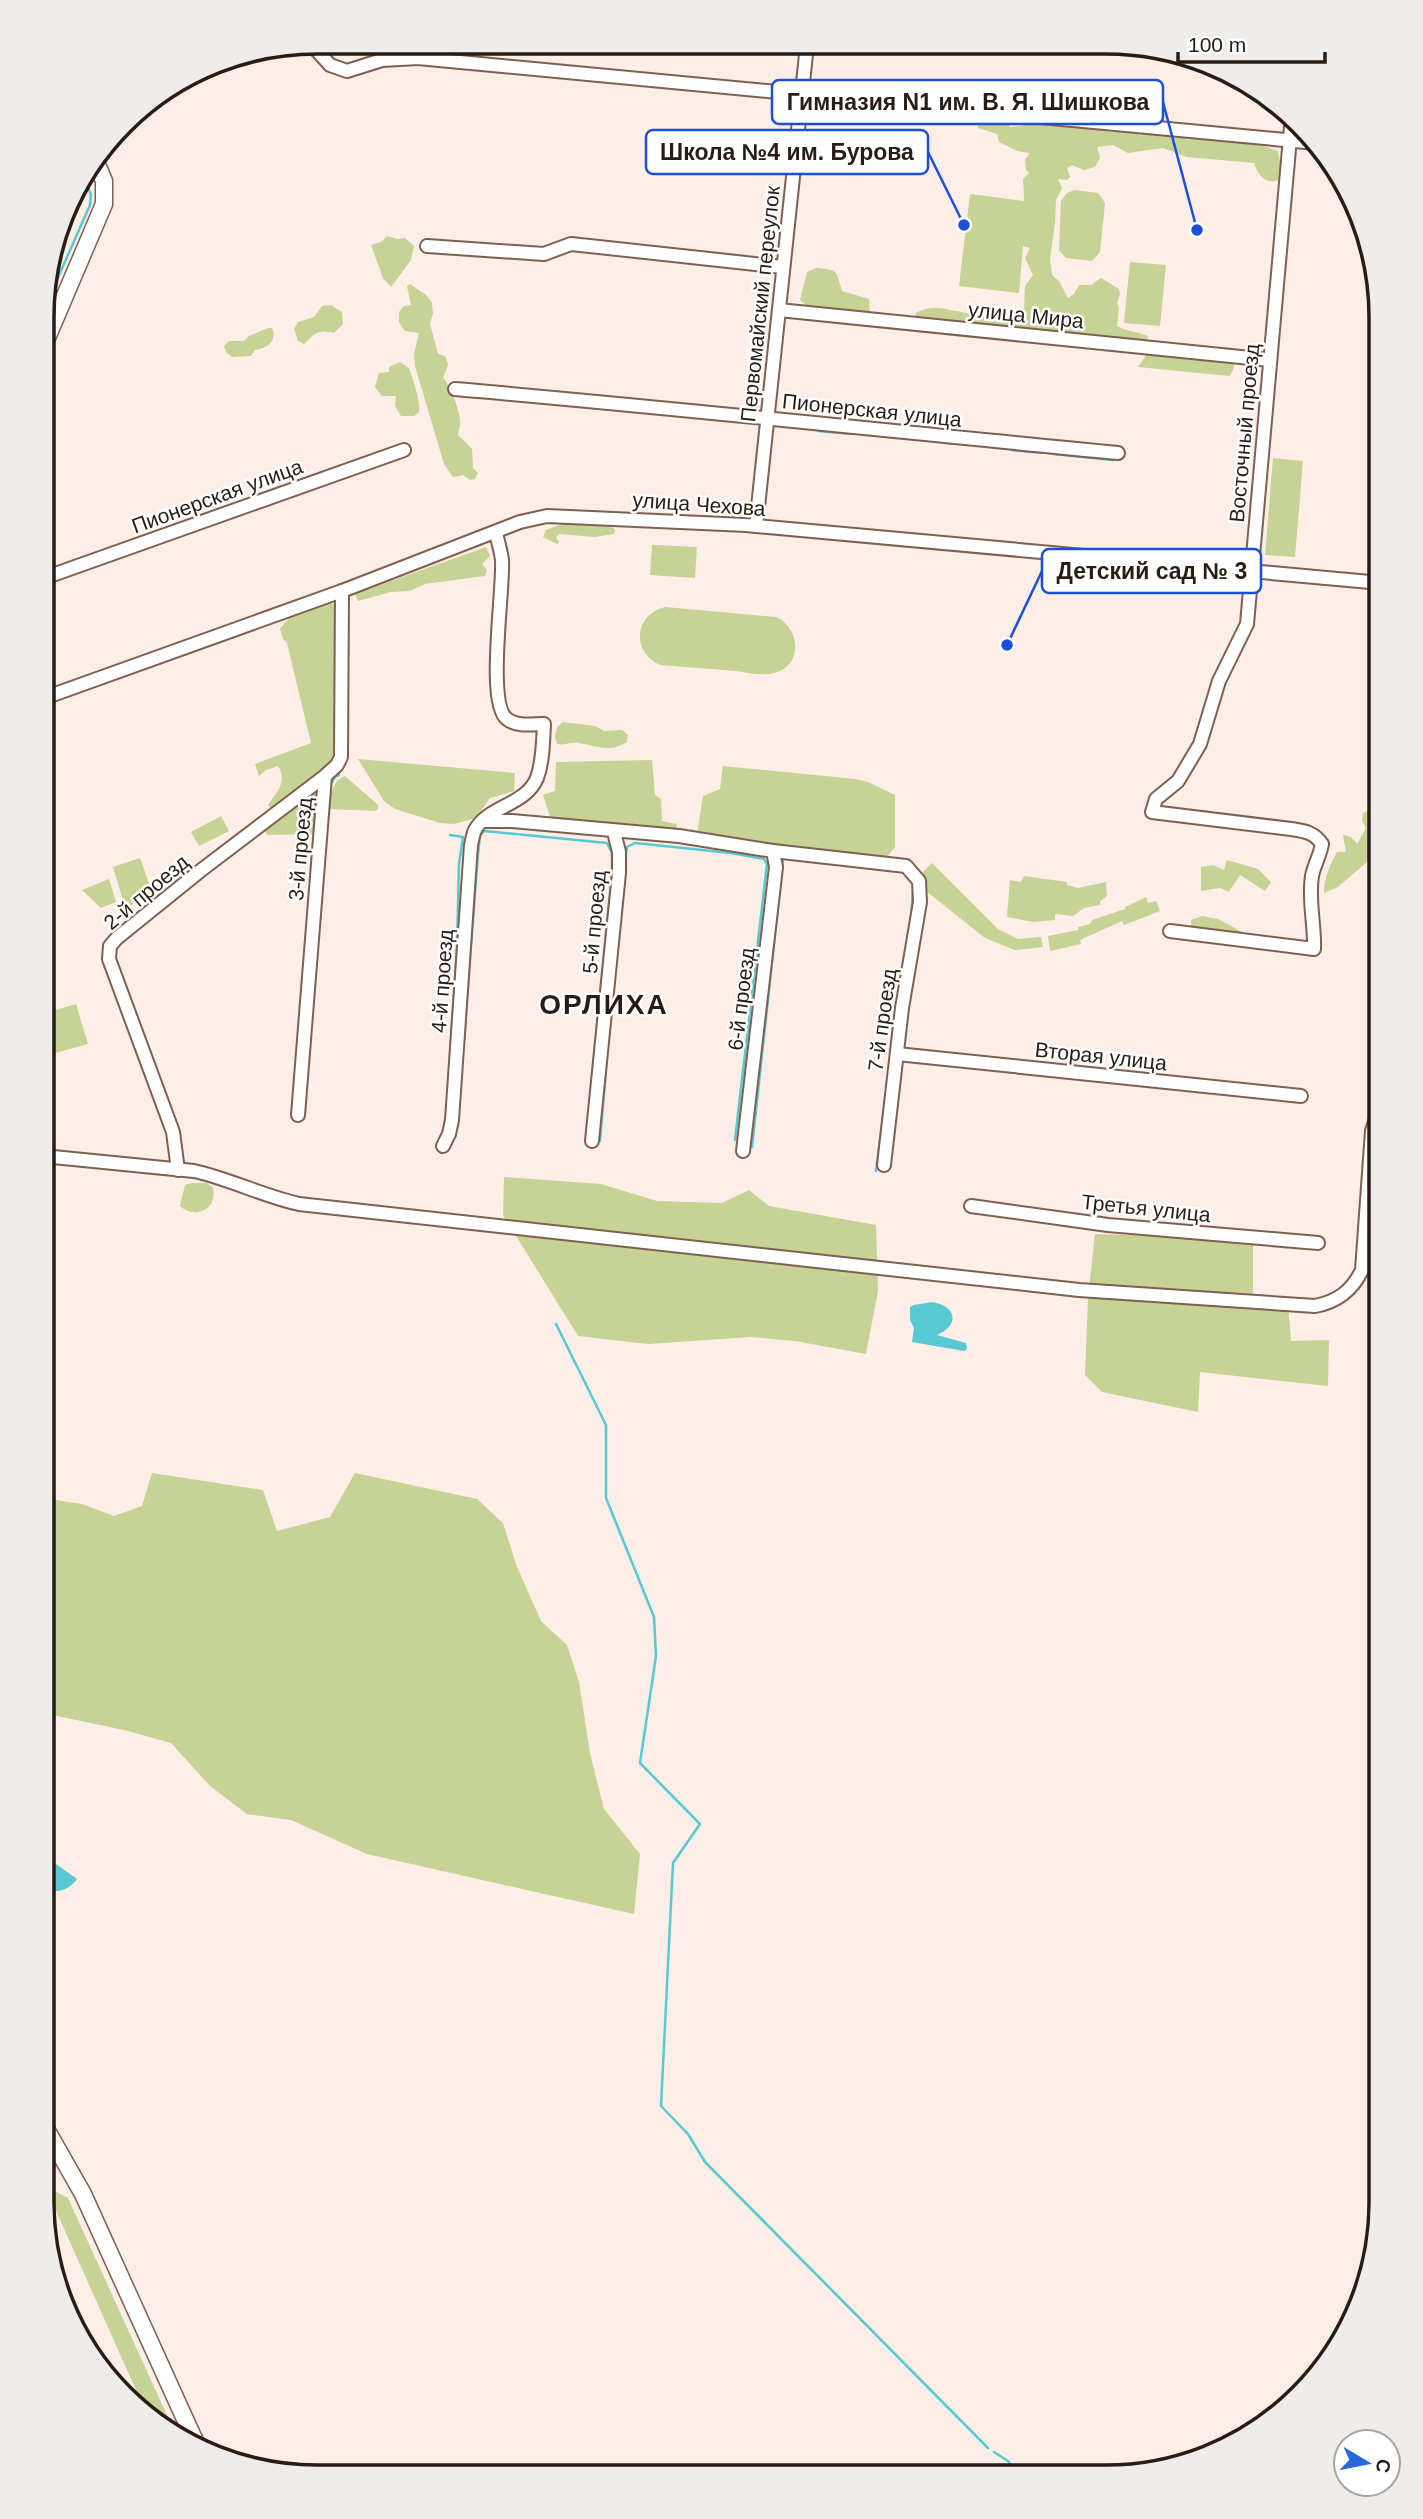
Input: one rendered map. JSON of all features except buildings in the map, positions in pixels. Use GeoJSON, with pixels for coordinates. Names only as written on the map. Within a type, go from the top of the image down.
{"type":"FeatureCollection","features":[{"type":"Feature","properties":{"kind":"main road"},"geometry":{"type":"LineString","coordinates":[[54,322],[104,204],[104,181],[99,170]]}},
{"type":"Feature","properties":{"kind":"main road"},"geometry":{"type":"LineString","coordinates":[[54,2143],[83,2194],[191,2433]]}},
{"type":"Feature","properties":{"kind":"street"},"geometry":{"type":"LineString","coordinates":[[320,54],[330,65],[346,71],[382,60],[418,58],[1302,142]]}},
{"type":"Feature","properties":{"kind":"street","name":"Первомайский переулок"},"geometry":{"type":"LineString","coordinates":[[756,526],[806,54]]}},
{"type":"Feature","properties":{"kind":"street","name":"Восточный проезд"},"geometry":{"type":"LineString","coordinates":[[1170,931],[1314,949],[1311,898],[1312,875],[1322,844],[1318,838],[1308,832],[1291,829],[1152,812],[1156,800],[1178,781],[1200,744],[1219,681],[1247,624],[1290,129]]}},
{"type":"Feature","properties":{"kind":"street"},"geometry":{"type":"LineString","coordinates":[[427,246],[544,254],[571,244],[783,267]]}},
{"type":"Feature","properties":{"kind":"street","name":"улица Мира"},"geometry":{"type":"LineString","coordinates":[[779,310],[1270,360]]}},
{"type":"Feature","properties":{"kind":"street","name":"Пионерская улица"},"geometry":{"type":"LineString","coordinates":[[455,389],[668,407],[1118,453]]}},
{"type":"Feature","properties":{"kind":"street","name":"Пионерская улица"},"geometry":{"type":"LineString","coordinates":[[54,574],[404,450]]}},
{"type":"Feature","properties":{"kind":"street","name":"улица Чехова"},"geometry":{"type":"LineString","coordinates":[[54,694],[342,591],[528,519],[558,515],[756,526],[1369,582]]}},
{"type":"Feature","properties":{"kind":"street"},"geometry":{"type":"LineString","coordinates":[[483,821],[522,797],[537,779],[544,739],[544,724],[512,722],[505,718],[499,709],[497,653],[502,560],[496,533]]}},
{"type":"Feature","properties":{"kind":"street","name":"3-й проезд"},"geometry":{"type":"LineString","coordinates":[[298,1115],[326,776],[341,757],[342,591]]}},
{"type":"Feature","properties":{"kind":"street","name":"2-й проезд"},"geometry":{"type":"LineString","coordinates":[[178,1170],[173,1132],[109,959],[110,946],[200,871],[326,776]]}},
{"type":"Feature","properties":{"kind":"street"},"geometry":{"type":"LineString","coordinates":[[483,821],[512,821],[679,836],[773,851]]}},
{"type":"Feature","properties":{"kind":"street","name":"4-й проезд"},"geometry":{"type":"LineString","coordinates":[[443,1146],[452,1120],[471,845],[475,830],[483,821]]}},
{"type":"Feature","properties":{"kind":"street","name":"5-й проезд"},"geometry":{"type":"LineString","coordinates":[[592,1141],[619,873],[619,852],[614,832]]}},
{"type":"Feature","properties":{"kind":"street","name":"7-й проезд"},"geometry":{"type":"LineString","coordinates":[[773,851],[906,866],[919,881],[920,902],[897,1054],[884,1165]]}},
{"type":"Feature","properties":{"kind":"street","name":"6-й проезд"},"geometry":{"type":"LineString","coordinates":[[743,1151],[776,867],[773,851]]}},
{"type":"Feature","properties":{"kind":"street","name":"Вторая улица"},"geometry":{"type":"LineString","coordinates":[[897,1054],[1301,1096]]}},
{"type":"Feature","properties":{"kind":"street"},"geometry":{"type":"LineString","coordinates":[[54,1157],[213,1175],[258,1193],[299,1204],[1079,1290],[1315,1306],[1344,1295],[1362,1270],[1369,1173]]}},
{"type":"Feature","properties":{"kind":"street","name":"Третья улица"},"geometry":{"type":"LineString","coordinates":[[971,1206],[1108,1225],[1318,1243]]}},
{"type":"Feature","properties":{"kind":"green space"},"geometry":{"type":"Polygon","coordinates":[[[460,54],[476,54],[474,56],[466,58],[460,54]]]}},
{"type":"Feature","properties":{"kind":"green space"},"geometry":{"type":"Polygon","coordinates":[[[996,118],[1007,121],[1010,127],[1022,126],[1025,121],[1038,120],[1049,125],[1055,122],[1104,127],[1110,132],[1134,130],[1140,135],[1164,132],[1187,140],[1221,138],[1244,141],[1278,151],[1280,176],[1279,180],[1266,180],[1254,163],[1187,157],[1163,148],[1128,153],[1113,145],[1097,147],[1100,158],[1095,167],[1084,170],[1072,165],[1067,168],[1070,177],[1067,180],[1058,179],[1062,188],[1056,200],[1050,259],[1052,275],[1059,281],[1068,298],[1079,285],[1091,285],[1101,278],[1119,289],[1117,326],[1148,336],[1146,345],[1031,333],[1021,328],[997,331],[914,319],[916,313],[932,308],[972,314],[1024,310],[1025,286],[1033,275],[1025,258],[1030,248],[1023,246],[1019,293],[959,286],[970,194],[1024,201],[1023,179],[1029,173],[1025,160],[1030,153],[1017,151],[999,142],[997,134],[978,128],[979,120],[996,118]]]}},
{"type":"Feature","properties":{"kind":"green space"},"geometry":{"type":"Polygon","coordinates":[[[1074,190],[1098,193],[1105,203],[1100,252],[1092,261],[1066,258],[1059,250],[1061,201],[1067,193],[1074,190]]]}},
{"type":"Feature","properties":{"kind":"green space"},"geometry":{"type":"Polygon","coordinates":[[[387,236],[405,238],[414,246],[411,260],[391,287],[383,278],[371,245],[381,242],[387,236]]]}},
{"type":"Feature","properties":{"kind":"green space"},"geometry":{"type":"Polygon","coordinates":[[[1130,262],[1166,265],[1160,326],[1124,323],[1130,262]]]}},
{"type":"Feature","properties":{"kind":"green space"},"geometry":{"type":"Polygon","coordinates":[[[816,268],[835,272],[842,291],[869,299],[870,314],[813,310],[800,300],[807,272],[816,268]]]}},
{"type":"Feature","properties":{"kind":"green space"},"geometry":{"type":"Polygon","coordinates":[[[410,284],[426,295],[432,303],[430,324],[438,354],[445,356],[448,365],[443,378],[452,392],[459,413],[458,435],[472,449],[473,468],[478,473],[475,479],[470,480],[463,475],[453,477],[444,464],[415,366],[414,354],[419,333],[405,331],[399,322],[399,312],[404,306],[411,305],[407,286],[410,284]]]}},
{"type":"Feature","properties":{"kind":"green space"},"geometry":{"type":"Polygon","coordinates":[[[331,305],[342,312],[343,324],[334,333],[323,331],[304,344],[298,341],[294,329],[298,322],[314,317],[322,306],[331,305]]]}},
{"type":"Feature","properties":{"kind":"green space"},"geometry":{"type":"Polygon","coordinates":[[[272,328],[274,337],[267,346],[255,350],[251,356],[232,357],[226,352],[224,346],[229,341],[244,341],[272,328]]]}},
{"type":"Feature","properties":{"kind":"green space"},"geometry":{"type":"Polygon","coordinates":[[[1148,353],[1233,362],[1234,367],[1230,376],[1138,367],[1148,353]]]}},
{"type":"Feature","properties":{"kind":"green space"},"geometry":{"type":"Polygon","coordinates":[[[400,362],[409,368],[416,391],[419,412],[414,416],[401,416],[395,406],[396,396],[382,396],[375,387],[379,373],[389,372],[389,367],[400,362]]]}},
{"type":"Feature","properties":{"kind":"green space"},"geometry":{"type":"Polygon","coordinates":[[[1273,458],[1303,461],[1295,557],[1265,555],[1273,458]]]}},
{"type":"Feature","properties":{"kind":"green space"},"geometry":{"type":"Polygon","coordinates":[[[562,524],[610,525],[615,530],[614,534],[595,537],[560,534],[556,537],[559,542],[557,544],[543,537],[546,530],[562,524]]]}},
{"type":"Feature","properties":{"kind":"green space"},"geometry":{"type":"Polygon","coordinates":[[[652,545],[697,547],[695,578],[650,575],[652,545]]]}},
{"type":"Feature","properties":{"kind":"green space"},"geometry":{"type":"Polygon","coordinates":[[[486,547],[490,556],[482,564],[487,570],[485,576],[425,584],[410,591],[391,592],[358,601],[355,594],[486,547]]]}},
{"type":"Feature","properties":{"kind":"green space"},"geometry":{"type":"Polygon","coordinates":[[[333,604],[337,611],[336,756],[334,761],[272,811],[268,805],[282,782],[281,771],[278,766],[259,776],[255,764],[311,743],[287,643],[280,629],[291,615],[333,604]]]}},
{"type":"Feature","properties":{"kind":"green space"},"geometry":{"type":"Polygon","coordinates":[[[665,607],[776,617],[790,629],[794,638],[794,655],[783,669],[765,674],[660,665],[644,652],[640,634],[647,618],[665,607]]]}},
{"type":"Feature","properties":{"kind":"green space"},"geometry":{"type":"Polygon","coordinates":[[[563,722],[595,726],[604,731],[622,730],[628,735],[627,742],[609,748],[576,743],[557,744],[557,727],[563,722]]]}},
{"type":"Feature","properties":{"kind":"green space"},"geometry":{"type":"Polygon","coordinates":[[[358,759],[515,773],[514,791],[490,798],[476,818],[454,824],[440,823],[395,809],[384,801],[358,759]]]}},
{"type":"Feature","properties":{"kind":"green space"},"geometry":{"type":"Polygon","coordinates":[[[652,760],[655,795],[661,799],[662,821],[677,824],[675,832],[551,819],[543,795],[555,791],[556,762],[652,760]]]}},
{"type":"Feature","properties":{"kind":"green space"},"geometry":{"type":"Polygon","coordinates":[[[723,766],[868,782],[895,795],[895,847],[886,858],[697,834],[703,796],[720,789],[723,766]]]}},
{"type":"Feature","properties":{"kind":"green space"},"geometry":{"type":"Polygon","coordinates":[[[345,776],[378,805],[378,809],[329,809],[334,785],[345,776]]]}},
{"type":"Feature","properties":{"kind":"green space"},"geometry":{"type":"Polygon","coordinates":[[[314,790],[320,791],[315,834],[268,835],[265,831],[314,790]]]}},
{"type":"Feature","properties":{"kind":"green space"},"geometry":{"type":"Polygon","coordinates":[[[1369,810],[1369,860],[1338,887],[1324,893],[1328,872],[1337,852],[1346,852],[1343,835],[1351,837],[1357,844],[1366,828],[1362,821],[1363,813],[1369,810]]]}},
{"type":"Feature","properties":{"kind":"green space"},"geometry":{"type":"Polygon","coordinates":[[[221,816],[229,831],[199,846],[191,832],[221,816]]]}},
{"type":"Feature","properties":{"kind":"green space"},"geometry":{"type":"Polygon","coordinates":[[[140,858],[154,897],[125,907],[113,867],[140,858]]]}},
{"type":"Feature","properties":{"kind":"green space"},"geometry":{"type":"Polygon","coordinates":[[[1227,860],[1258,869],[1271,882],[1265,891],[1240,875],[1229,892],[1220,888],[1201,891],[1201,867],[1213,865],[1224,870],[1227,860]]]}},
{"type":"Feature","properties":{"kind":"green space"},"geometry":{"type":"Polygon","coordinates":[[[932,863],[998,929],[1018,939],[1041,937],[1043,947],[1015,950],[985,938],[926,891],[919,876],[932,863]]]}},
{"type":"Feature","properties":{"kind":"green space"},"geometry":{"type":"Polygon","coordinates":[[[1024,876],[1067,882],[1067,885],[1078,888],[1106,882],[1107,896],[1100,901],[1100,905],[1084,908],[1073,916],[1055,914],[1055,920],[1033,922],[1007,917],[1010,880],[1021,882],[1024,876]]]}},
{"type":"Feature","properties":{"kind":"green space"},"geometry":{"type":"Polygon","coordinates":[[[109,879],[116,902],[101,908],[82,890],[109,879]]]}},
{"type":"Feature","properties":{"kind":"green space"},"geometry":{"type":"Polygon","coordinates":[[[1146,897],[1148,903],[1156,901],[1160,911],[1124,925],[1122,921],[1080,940],[1081,944],[1050,951],[1048,936],[1078,930],[1078,927],[1090,924],[1092,920],[1125,909],[1146,897]]]}},
{"type":"Feature","properties":{"kind":"green space"},"geometry":{"type":"Polygon","coordinates":[[[1202,916],[1218,919],[1246,934],[1191,929],[1191,920],[1202,916]]]}},
{"type":"Feature","properties":{"kind":"green space"},"geometry":{"type":"Polygon","coordinates":[[[76,1004],[88,1044],[55,1053],[54,1011],[76,1004]]]}},
{"type":"Feature","properties":{"kind":"green space"},"geometry":{"type":"Polygon","coordinates":[[[504,1177],[601,1184],[657,1201],[722,1203],[749,1190],[769,1206],[876,1225],[878,1291],[866,1354],[795,1341],[751,1337],[648,1344],[578,1336],[503,1215],[504,1177]]]}},
{"type":"Feature","properties":{"kind":"green space"},"geometry":{"type":"Polygon","coordinates":[[[207,1183],[213,1188],[214,1195],[209,1207],[192,1212],[180,1206],[185,1185],[207,1183]]]}},
{"type":"Feature","properties":{"kind":"green space"},"geometry":{"type":"Polygon","coordinates":[[[1095,1234],[1170,1236],[1253,1243],[1253,1303],[1288,1304],[1291,1341],[1329,1340],[1328,1386],[1200,1372],[1198,1412],[1102,1392],[1085,1375],[1088,1298],[1095,1234]]]}},
{"type":"Feature","properties":{"kind":"green space"},"geometry":{"type":"Polygon","coordinates":[[[152,1473],[263,1490],[277,1531],[330,1517],[355,1473],[477,1499],[503,1523],[517,1567],[541,1621],[567,1645],[579,1682],[590,1753],[604,1809],[640,1854],[634,1914],[367,1854],[291,1820],[247,1814],[210,1786],[171,1743],[54,1715],[54,1500],[82,1504],[114,1516],[142,1506],[152,1473]]]}},
{"type":"Feature","properties":{"kind":"green space"},"geometry":{"type":"Polygon","coordinates":[[[54,2191],[68,2198],[168,2418],[138,2394],[54,2207],[54,2191]]]}},
{"type":"Feature","properties":{"kind":"water"},"geometry":{"type":"Polygon","coordinates":[[[932,1302],[947,1307],[953,1316],[949,1326],[937,1335],[966,1343],[967,1349],[964,1351],[912,1342],[914,1328],[910,1320],[910,1307],[932,1302]]]}},
{"type":"Feature","properties":{"kind":"water"},"geometry":{"type":"Polygon","coordinates":[[[54,1863],[77,1879],[61,1890],[54,1891],[54,1863]]]}},
{"type":"Feature","properties":{"kind":"waterway"},"geometry":{"type":"LineString","coordinates":[[56,281],[90,205],[88,188]]}},
{"type":"Feature","properties":{"kind":"waterway"},"geometry":{"type":"LineString","coordinates":[[798,318],[857,324]]}},
{"type":"Feature","properties":{"kind":"waterway"},"geometry":{"type":"LineString","coordinates":[[828,418],[845,420]]}},
{"type":"Feature","properties":{"kind":"waterway"},"geometry":{"type":"LineString","coordinates":[[818,431],[852,434]]}},
{"type":"Feature","properties":{"kind":"waterway"},"geometry":{"type":"LineString","coordinates":[[871,435],[904,438]]}},
{"type":"Feature","properties":{"kind":"waterway"},"geometry":{"type":"LineString","coordinates":[[912,439],[959,444]]}},
{"type":"Feature","properties":{"kind":"waterway"},"geometry":{"type":"LineString","coordinates":[[1011,450],[1042,453]]}},
{"type":"Feature","properties":{"kind":"waterway"},"geometry":{"type":"LineString","coordinates":[[1054,454],[1113,460]]}},
{"type":"Feature","properties":{"kind":"waterway"},"geometry":{"type":"LineString","coordinates":[[330,785],[339,775]]}},
{"type":"Feature","properties":{"kind":"waterway"},"geometry":{"type":"LineString","coordinates":[[464,1040],[480,836],[484,831],[607,843],[612,853],[612,873],[589,1107]]}},
{"type":"Feature","properties":{"kind":"waterway"},"geometry":{"type":"LineString","coordinates":[[446,1119],[457,947],[459,864],[463,837],[450,835]]}},
{"type":"Feature","properties":{"kind":"waterway"},"geometry":{"type":"LineString","coordinates":[[625,862],[627,847],[635,843],[731,853],[764,859],[767,864],[735,1140]]}},
{"type":"Feature","properties":{"kind":"waterway"},"geometry":{"type":"LineString","coordinates":[[782,869],[783,858]]}},
{"type":"Feature","properties":{"kind":"waterway"},"geometry":{"type":"LineString","coordinates":[[752,1147],[781,879]]}},
{"type":"Feature","properties":{"kind":"waterway"},"geometry":{"type":"LineString","coordinates":[[910,927],[913,892]]}},
{"type":"Feature","properties":{"kind":"waterway"},"geometry":{"type":"LineString","coordinates":[[901,975],[906,951]]}},
{"type":"Feature","properties":{"kind":"waterway"},"geometry":{"type":"LineString","coordinates":[[309,1057],[310,1046]]}},
{"type":"Feature","properties":{"kind":"waterway"},"geometry":{"type":"LineString","coordinates":[[600,1141],[607,1057]]}},
{"type":"Feature","properties":{"kind":"waterway"},"geometry":{"type":"LineString","coordinates":[[876,1171],[889,1068]]}},
{"type":"Feature","properties":{"kind":"waterway"},"geometry":{"type":"LineString","coordinates":[[556,1324],[606,1425],[606,1498],[654,1617],[656,1656],[640,1763],[700,1824],[673,1863],[661,2106],[688,2134],[705,2162],[988,2448]]}},
{"type":"Feature","properties":{"kind":"waterway"},"geometry":{"type":"LineString","coordinates":[[994,2452],[1011,2465]]}},
{"type":"Feature","properties":{"kind":"place","name":"Школа №4 им. Бурова"},"geometry":{"type":"Point","coordinates":[964,225]}},
{"type":"Feature","properties":{"kind":"place","name":"Гимназия N1 им. В. Я. Шишкова"},"geometry":{"type":"Point","coordinates":[1197,230]}},
{"type":"Feature","properties":{"kind":"place","name":"Детский сад № 3"},"geometry":{"type":"Point","coordinates":[1007,645]}},
{"type":"Feature","properties":{"kind":"district","name":"ОРЛИХА"},"geometry":{"type":"Point","coordinates":[604,1004]}}]}
